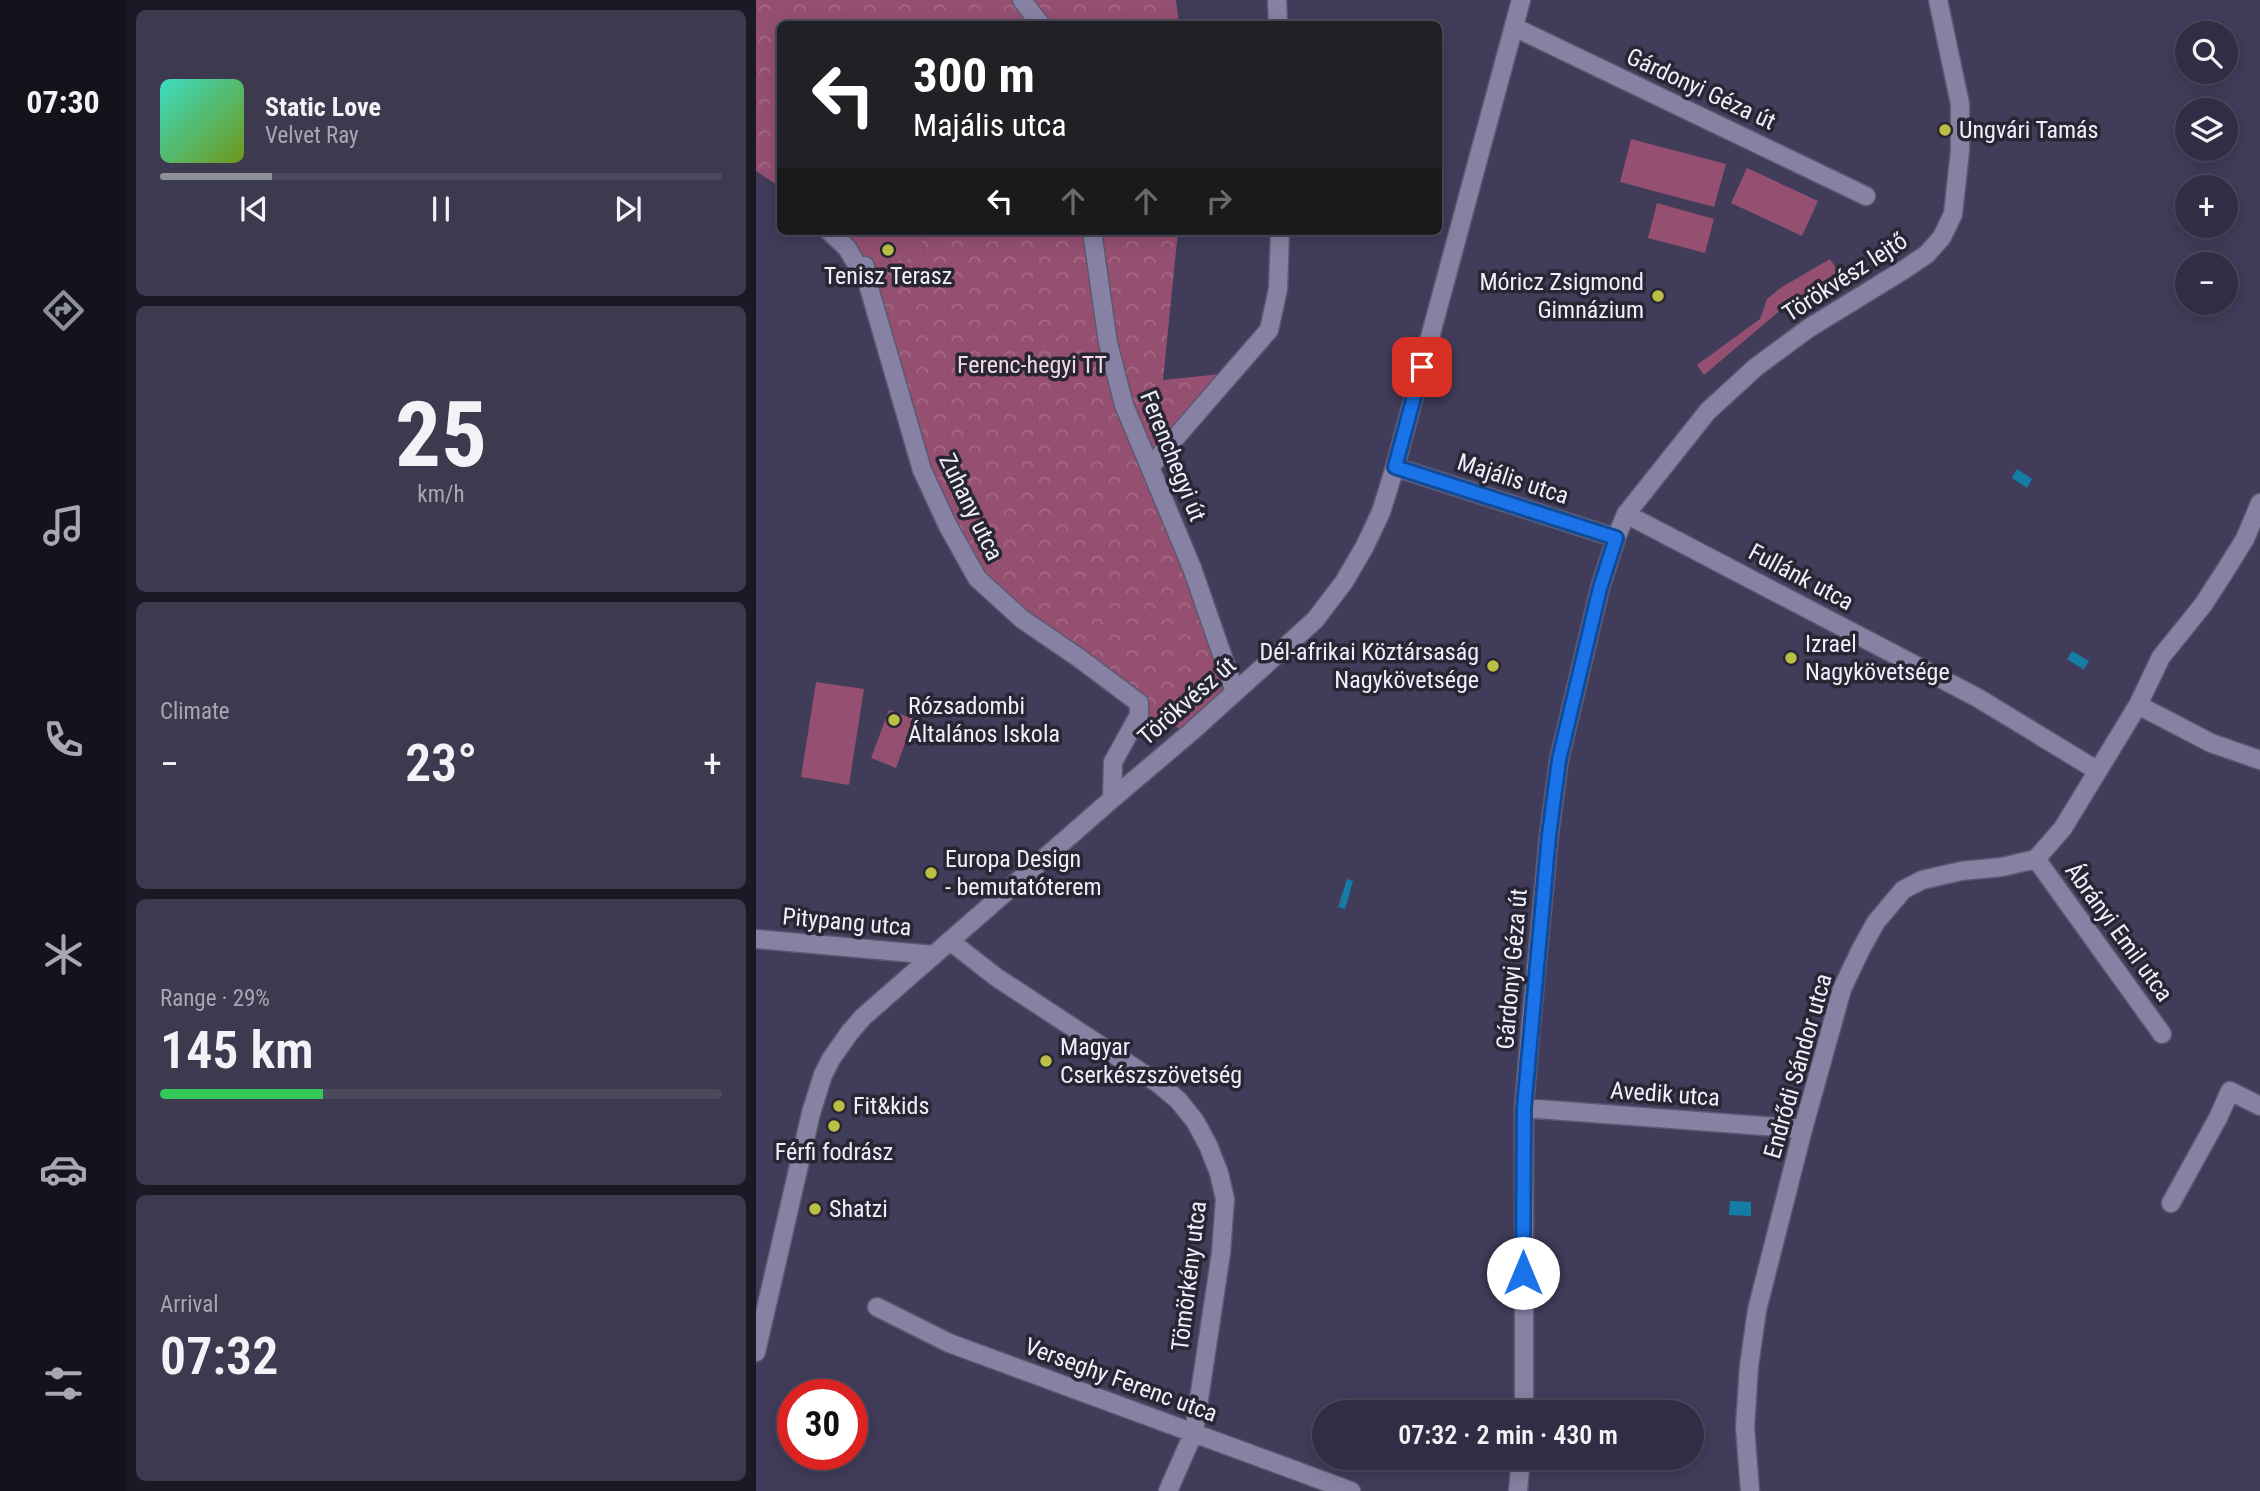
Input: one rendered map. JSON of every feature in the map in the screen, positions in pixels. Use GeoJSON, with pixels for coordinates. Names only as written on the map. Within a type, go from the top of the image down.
{"type":"FeatureCollection","features":[{"type":"Feature","properties":{"kind":"street"},"geometry":{"type":"LineString","coordinates":[[1022,0],[1038,21]]}},
{"type":"Feature","properties":{"kind":"street"},"geometry":{"type":"LineString","coordinates":[[1277,0],[1278,21]]}},
{"type":"Feature","properties":{"kind":"street","name":"Törökvész út"},"geometry":{"type":"LineString","coordinates":[[756,1352],[811,1112],[823,1075],[850,1032],[934,955],[1191,733],[1315,620],[1344,582],[1381,512],[1395,467],[1521,0]]}},
{"type":"Feature","properties":{"kind":"street","name":"Törökvész lejtő"},"geometry":{"type":"LineString","coordinates":[[1616,538],[1626,513],[1708,411],[1756,367],[1810,328],[1916,262],[1942,237],[1953,214],[1960,151],[1960,104],[1938,0]]}},
{"type":"Feature","properties":{"kind":"street","name":"Gárdonyi Géza út"},"geometry":{"type":"LineString","coordinates":[[1514,27],[1866,196]]}},
{"type":"Feature","properties":{"kind":"street","name":"Zuhany utca"},"geometry":{"type":"LineString","coordinates":[[833,235],[848,248],[868,284]]}},
{"type":"Feature","properties":{"kind":"street","name":"Ferenchegyi út"},"geometry":{"type":"LineString","coordinates":[[1093,235],[1108,342],[1124,405],[1192,568],[1235,692]]}},
{"type":"Feature","properties":{"kind":"street"},"geometry":{"type":"LineString","coordinates":[[1150,467],[1269,330],[1278,289],[1280,235]]}},
{"type":"Feature","properties":{"kind":"street","name":"Zuhany utca"},"geometry":{"type":"LineString","coordinates":[[865,266],[922,470],[948,526],[977,578],[1022,619],[1139,703],[1139,715],[1113,762],[1112,799]]}},
{"type":"Feature","properties":{"kind":"street","name":"Majális utca"},"geometry":{"type":"LineString","coordinates":[[1395,467],[1616,538]]}},
{"type":"Feature","properties":{"kind":"street"},"geometry":{"type":"LineString","coordinates":[[2036,859],[2063,828],[2138,705],[2161,657],[2203,605],[2225,571],[2245,539],[2260,503]]}},
{"type":"Feature","properties":{"kind":"street","name":"Fullánk utca"},"geometry":{"type":"LineString","coordinates":[[1626,513],[1978,698],[2098,771]]}},
{"type":"Feature","properties":{"kind":"street","name":"Gárdonyi Géza út"},"geometry":{"type":"LineString","coordinates":[[1524,1400],[1524,1108],[1548,848],[1559,760],[1600,588],[1616,538]]}},
{"type":"Feature","properties":{"kind":"street"},"geometry":{"type":"LineString","coordinates":[[2138,705],[2211,743],[2260,760]]}},
{"type":"Feature","properties":{"kind":"street","name":"Ábrányi Emil utca"},"geometry":{"type":"LineString","coordinates":[[2036,859],[2162,1034]]}},
{"type":"Feature","properties":{"kind":"street","name":"Endrődi Sándor utca"},"geometry":{"type":"LineString","coordinates":[[1750,1491],[1745,1427],[1757,1310],[1842,989],[1876,922],[1903,890],[1922,880],[2036,859]]}},
{"type":"Feature","properties":{"kind":"street","name":"Pitypang utca"},"geometry":{"type":"LineString","coordinates":[[756,939],[934,955]]}},
{"type":"Feature","properties":{"kind":"street","name":"Tömörkény utca"},"geometry":{"type":"LineString","coordinates":[[950,941],[996,977],[1158,1084],[1178,1100],[1195,1121],[1208,1144],[1225,1199],[1221,1254],[1194,1432],[1168,1491]]}},
{"type":"Feature","properties":{"kind":"street"},"geometry":{"type":"LineString","coordinates":[[2171,1203],[2230,1091],[2260,1105]]}},
{"type":"Feature","properties":{"kind":"street","name":"Avedik utca"},"geometry":{"type":"LineString","coordinates":[[1524,1108],[1803,1129]]}},
{"type":"Feature","properties":{"kind":"street","name":"Verseghy Ferenc utca"},"geometry":{"type":"LineString","coordinates":[[877,1307],[950,1343],[1351,1491]]}},
{"type":"Feature","properties":{"kind":"street"},"geometry":{"type":"LineString","coordinates":[[1518,1491],[1520,1470]]}},
{"type":"Feature","properties":{"kind":"green space"},"geometry":{"type":"Polygon","coordinates":[[[756,0],[1176,0],[1179,21],[777,21],[777,185],[756,171],[756,0]]]}},
{"type":"Feature","properties":{"kind":"green space"},"geometry":{"type":"Polygon","coordinates":[[[1631,139],[1726,164],[1714,207],[1620,182],[1631,139]]]}},
{"type":"Feature","properties":{"kind":"green space"},"geometry":{"type":"Polygon","coordinates":[[[1747,168],[1818,201],[1802,236],[1731,203],[1747,168]]]}},
{"type":"Feature","properties":{"kind":"green space"},"geometry":{"type":"Polygon","coordinates":[[[1657,203],[1714,219],[1705,253],[1648,238],[1657,203]]]}},
{"type":"Feature","properties":{"kind":"green space","name":"Tenisz Terasz"},"geometry":{"type":"Polygon","coordinates":[[[844,235],[921,235],[925,256],[865,266],[844,235]]]}},
{"type":"Feature","properties":{"kind":"green space","name":"Ferenc-hegyi TT"},"geometry":{"type":"Polygon","coordinates":[[[921,235],[1178,235],[1163,380],[1231,373],[1150,467],[1235,692],[1191,732],[1139,715],[1139,703],[977,578],[948,526],[865,266],[925,256],[921,235]]]}},
{"type":"Feature","properties":{"kind":"green space"},"geometry":{"type":"Polygon","coordinates":[[[1830,259],[1838,271],[1790,302],[1704,375],[1697,365],[1760,319],[1767,299],[1830,259]]]}},
{"type":"Feature","properties":{"kind":"green space"},"geometry":{"type":"Polygon","coordinates":[[[816,682],[864,689],[849,785],[801,777],[816,682]]]}},
{"type":"Feature","properties":{"kind":"green space"},"geometry":{"type":"Polygon","coordinates":[[[889,710],[914,719],[896,768],[871,758],[889,710]]]}},
{"type":"Feature","properties":{"kind":"water"},"geometry":{"type":"Polygon","coordinates":[[[2017,469],[2032,479],[2027,488],[2012,478],[2017,469]]]}},
{"type":"Feature","properties":{"kind":"water"},"geometry":{"type":"Polygon","coordinates":[[[2072,651],[2089,661],[2084,670],[2067,659],[2072,651]]]}},
{"type":"Feature","properties":{"kind":"water"},"geometry":{"type":"Polygon","coordinates":[[[1347,879],[1353,881],[1345,909],[1338,907],[1347,879]]]}},
{"type":"Feature","properties":{"kind":"water"},"geometry":{"type":"Polygon","coordinates":[[[1730,1201],[1751,1202],[1751,1216],[1729,1215],[1730,1201]]]}},
{"type":"Feature","properties":{"kind":"place","name":"Ungvári Tamás"},"geometry":{"type":"Point","coordinates":[1945,130]}},
{"type":"Feature","properties":{"kind":"place","name":"Tenisz Terasz"},"geometry":{"type":"Point","coordinates":[888,250]}},
{"type":"Feature","properties":{"kind":"place","name":"Móricz Zsigmond Gimnázium"},"geometry":{"type":"Point","coordinates":[1658,296]}},
{"type":"Feature","properties":{"kind":"place","name":"Izrael Nagykövetsége"},"geometry":{"type":"Point","coordinates":[1791,658]}},
{"type":"Feature","properties":{"kind":"place","name":"Dél-afrikai Köztársaság Nagykövetsége"},"geometry":{"type":"Point","coordinates":[1493,666]}},
{"type":"Feature","properties":{"kind":"place","name":"Rózsadombi Általános Iskola"},"geometry":{"type":"Point","coordinates":[894,720]}},
{"type":"Feature","properties":{"kind":"place","name":"Europa Design - bemutatóterem"},"geometry":{"type":"Point","coordinates":[931,873]}},
{"type":"Feature","properties":{"kind":"place","name":"Magyar Cserkészszövetség"},"geometry":{"type":"Point","coordinates":[1046,1061]}},
{"type":"Feature","properties":{"kind":"place","name":"Fit&kids"},"geometry":{"type":"Point","coordinates":[839,1106]}},
{"type":"Feature","properties":{"kind":"place","name":"Férfi fodrász"},"geometry":{"type":"Point","coordinates":[834,1126]}},
{"type":"Feature","properties":{"kind":"place","name":"Shatzi"},"geometry":{"type":"Point","coordinates":[815,1209]}},
{"type":"Feature","properties":{"kind":"route"},"geometry":{"type":"LineString","coordinates":[[1422,367],[1395,467],[1616,538],[1600,588],[1559,760],[1549,835],[1524,1108],[1523,1273]]}}]}
